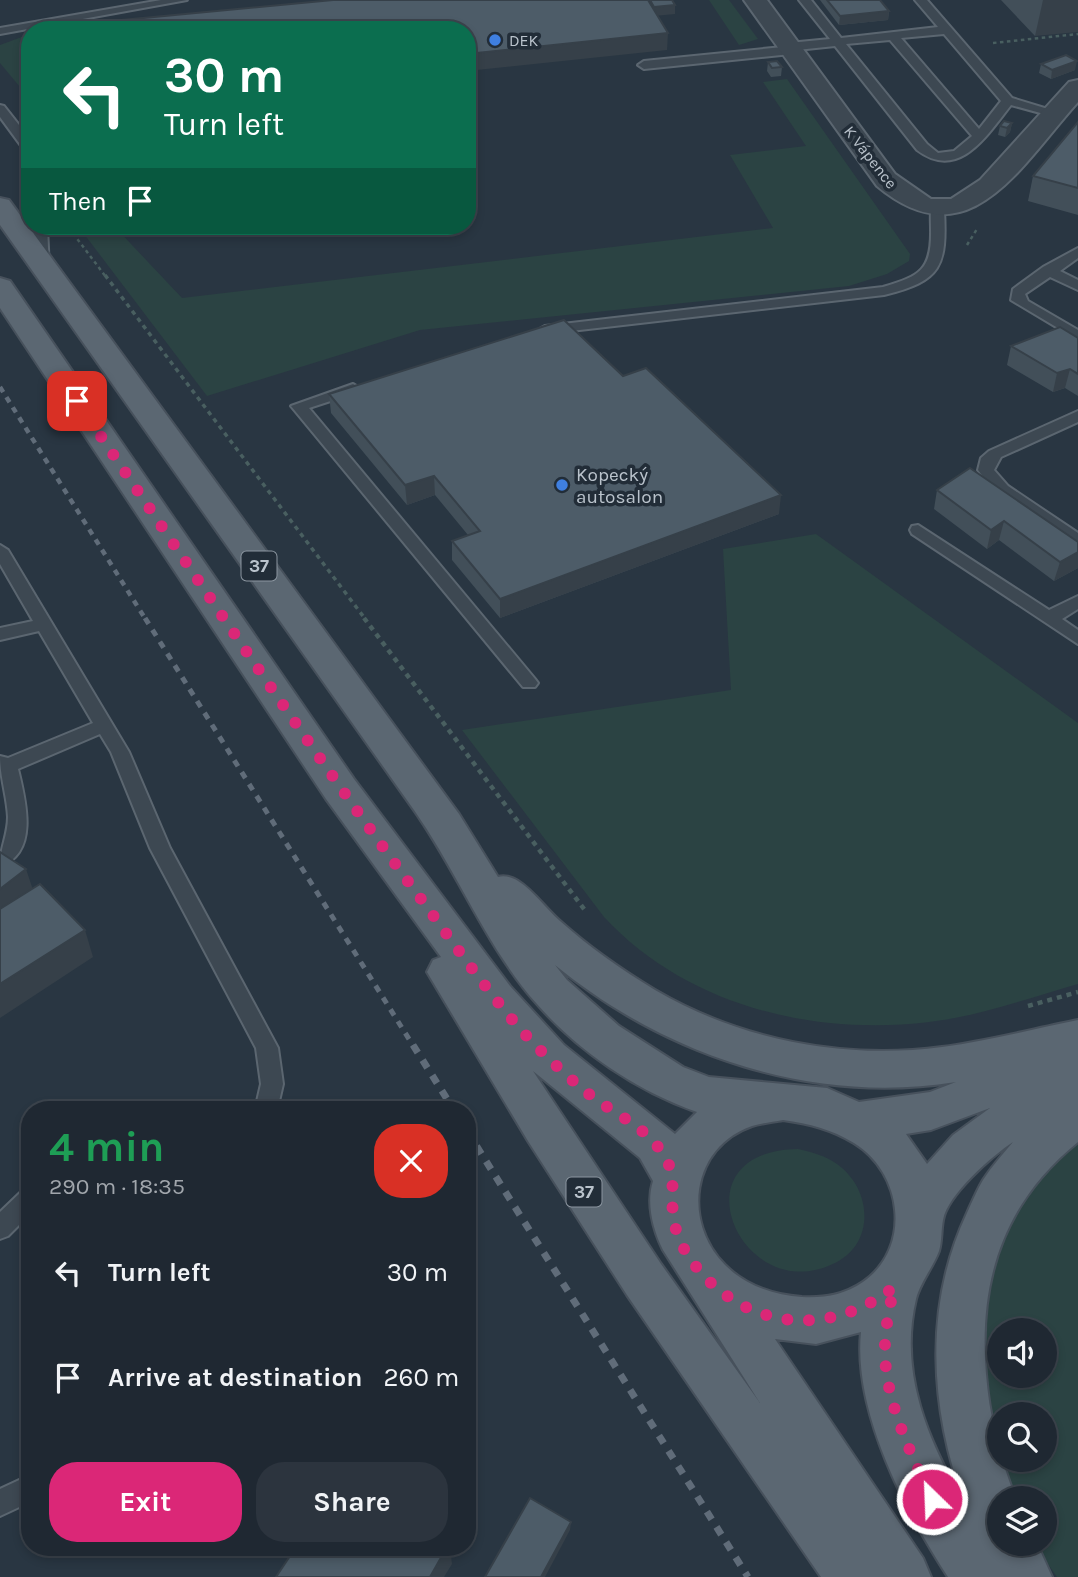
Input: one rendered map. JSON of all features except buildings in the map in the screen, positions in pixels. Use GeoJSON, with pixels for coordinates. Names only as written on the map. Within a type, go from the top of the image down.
{"type":"FeatureCollection","features":[{"type":"Feature","properties":{"kind":"main road","name":"37"},"geometry":{"type":"LineString","coordinates":[[0,206],[444,824],[538,975],[587,1025],[638,1062],[693,1092],[765,1102],[813,1104],[859,1121],[883,1139],[901,1160],[914,1185],[920,1211],[916,1252],[894,1287],[873,1304],[847,1315],[818,1321],[788,1320],[758,1312],[707,1280]]}},
{"type":"Feature","properties":{"kind":"main road","name":"37"},"geometry":{"type":"LineString","coordinates":[[0,287],[340,789],[514,1022],[572,1080],[656,1144],[675,1177]]}},
{"type":"Feature","properties":{"kind":"main road","name":"37"},"geometry":{"type":"LineString","coordinates":[[340,789],[500,1058],[577,1181],[747,1430],[854,1577]]}},
{"type":"Feature","properties":{"kind":"main road"},"geometry":{"type":"LineString","coordinates":[[444,824],[532,921],[578,963],[646,1009],[722,1042],[797,1060],[884,1069],[959,1064],[1078,1038]]}},
{"type":"Feature","properties":{"kind":"main road"},"geometry":{"type":"LineString","coordinates":[[859,1121],[931,1111],[1078,1055]]}},
{"type":"Feature","properties":{"kind":"main road"},"geometry":{"type":"LineString","coordinates":[[920,1211],[948,1169],[987,1133],[1078,1085]]}},
{"type":"Feature","properties":{"kind":"main road","name":"37"},"geometry":{"type":"LineString","coordinates":[[765,1102],[724,1115],[707,1127],[682,1158],[675,1177],[672,1198],[680,1241],[904,1577]]}},
{"type":"Feature","properties":{"kind":"main road"},"geometry":{"type":"LineString","coordinates":[[987,1494],[980,1476],[961,1395],[959,1359],[966,1288],[973,1254],[998,1193],[1032,1148],[1078,1115]]}},
{"type":"Feature","properties":{"kind":"main road","name":"37"},"geometry":{"type":"LineString","coordinates":[[894,1287],[885,1337],[885,1359],[895,1406],[940,1515],[980,1577]]}},
{"type":"Feature","properties":{"kind":"main road"},"geometry":{"type":"LineString","coordinates":[[1014,1556],[1024,1577]]}},
{"type":"Feature","properties":{"kind":"street","name":"K Vápence"},"geometry":{"type":"LineString","coordinates":[[755,0],[886,180],[915,203],[937,209]]}},
{"type":"Feature","properties":{"kind":"street"},"geometry":{"type":"LineString","coordinates":[[937,209],[962,205],[985,192],[1078,87]]}},
{"type":"Feature","properties":{"kind":"lane"},"geometry":{"type":"LineString","coordinates":[[58,21],[181,0]]}},
{"type":"Feature","properties":{"kind":"lane"},"geometry":{"type":"LineString","coordinates":[[805,0],[926,152],[942,157],[958,156],[1008,101]]}},
{"type":"Feature","properties":{"kind":"lane"},"geometry":{"type":"LineString","coordinates":[[921,0],[1008,101],[1055,113]]}},
{"type":"Feature","properties":{"kind":"lane"},"geometry":{"type":"LineString","coordinates":[[0,31],[21,27]]}},
{"type":"Feature","properties":{"kind":"lane"},"geometry":{"type":"LineString","coordinates":[[644,65],[947,30]]}},
{"type":"Feature","properties":{"kind":"lane"},"geometry":{"type":"LineString","coordinates":[[893,36],[978,136]]}},
{"type":"Feature","properties":{"kind":"lane"},"geometry":{"type":"LineString","coordinates":[[0,109],[21,136]]}},
{"type":"Feature","properties":{"kind":"lane"},"geometry":{"type":"LineString","coordinates":[[528,335],[554,327],[884,291],[904,286],[936,266],[940,254],[937,209]]}},
{"type":"Feature","properties":{"kind":"lane"},"geometry":{"type":"LineString","coordinates":[[41,235],[44,267]]}},
{"type":"Feature","properties":{"kind":"lane"},"geometry":{"type":"LineString","coordinates":[[1078,252],[1018,292],[1018,300],[1078,335]]}},
{"type":"Feature","properties":{"kind":"lane"},"geometry":{"type":"LineString","coordinates":[[1048,270],[1078,286]]}},
{"type":"Feature","properties":{"kind":"lane"},"geometry":{"type":"LineString","coordinates":[[363,386],[299,406],[529,683]]}},
{"type":"Feature","properties":{"kind":"lane"},"geometry":{"type":"LineString","coordinates":[[1078,416],[995,454],[989,458],[986,470],[1002,490],[1078,541]]}},
{"type":"Feature","properties":{"kind":"lane"},"geometry":{"type":"LineString","coordinates":[[918,530],[1078,638]]}},
{"type":"Feature","properties":{"kind":"lane"},"geometry":{"type":"LineString","coordinates":[[0,551],[120,752],[160,848],[267,1048],[272,1084],[268,1101]]}},
{"type":"Feature","properties":{"kind":"lane"},"geometry":{"type":"LineString","coordinates":[[1049,618],[1078,603]]}},
{"type":"Feature","properties":{"kind":"lane"},"geometry":{"type":"LineString","coordinates":[[0,634],[44,624]]}},
{"type":"Feature","properties":{"kind":"lane"},"geometry":{"type":"LineString","coordinates":[[0,858],[12,848],[19,819],[4,765],[105,725]]}},
{"type":"Feature","properties":{"kind":"lane"},"geometry":{"type":"LineString","coordinates":[[0,1228],[21,1207]]}},
{"type":"Feature","properties":{"kind":"lane"},"geometry":{"type":"LineString","coordinates":[[0,1503],[21,1492]]}},
{"type":"Feature","properties":{"kind":"path"},"geometry":{"type":"LineString","coordinates":[[961,46],[1078,34]]}},
{"type":"Feature","properties":{"kind":"path"},"geometry":{"type":"LineString","coordinates":[[75,235],[589,916]]}},
{"type":"Feature","properties":{"kind":"path"},"geometry":{"type":"LineString","coordinates":[[1022,1008],[1078,992]]}},
{"type":"Feature","properties":{"kind":"green space"},"geometry":{"type":"Polygon","coordinates":[[[709,0],[729,0],[758,39],[739,45],[709,0]]]}},
{"type":"Feature","properties":{"kind":"green space"},"geometry":{"type":"Polygon","coordinates":[[[21,37],[21,88],[0,63],[0,45],[21,37]]]}},
{"type":"Feature","properties":{"kind":"green space"},"geometry":{"type":"Polygon","coordinates":[[[787,79],[910,254],[909,261],[887,274],[849,286],[420,330],[207,396],[85,235],[122,235],[182,298],[773,228],[730,155],[806,146],[763,82],[787,79]]]}},
{"type":"Feature","properties":{"kind":"green space"},"geometry":{"type":"Polygon","coordinates":[[[816,534],[1078,723],[1078,984],[967,1015],[929,1022],[885,1025],[840,1024],[796,1018],[753,1008],[712,993],[673,973],[637,947],[604,917],[462,730],[731,690],[723,549],[816,534]]]}},
{"type":"Feature","properties":{"kind":"green space"},"geometry":{"type":"Polygon","coordinates":[[[1078,1138],[1078,1577],[1057,1577],[1042,1556],[1057,1556],[1057,1486],[1005,1486],[999,1472],[1057,1472],[1057,1402],[987,1402],[987,1409],[983,1388],[984,1294],[1018,1195],[1078,1138]]]}},
{"type":"Feature","properties":{"kind":"green space"},"geometry":{"type":"Polygon","coordinates":[[[798,1149],[828,1159],[848,1174],[857,1186],[864,1214],[863,1228],[850,1253],[837,1262],[803,1272],[773,1266],[750,1249],[734,1225],[729,1199],[737,1175],[759,1156],[798,1149]]]}},
{"type":"Feature","properties":{"kind":"railway"},"geometry":{"type":"LineString","coordinates":[[0,387],[146,620]]}},
{"type":"Feature","properties":{"kind":"railway"},"geometry":{"type":"LineString","coordinates":[[145,618],[414,1047]]}},
{"type":"Feature","properties":{"kind":"railway"},"geometry":{"type":"LineString","coordinates":[[413,1045],[448,1101]]}},
{"type":"Feature","properties":{"kind":"railway"},"geometry":{"type":"LineString","coordinates":[[476,1145],[748,1577]]}},
{"type":"Feature","properties":{"kind":"place","name":"DEK"},"geometry":{"type":"Point","coordinates":[495,40]}},
{"type":"Feature","properties":{"kind":"place","name":"Kopecký autosalon"},"geometry":{"type":"Point","coordinates":[562,485]}},
{"type":"Feature","properties":{"kind":"route"},"geometry":{"type":"LineString","coordinates":[[77,401],[340,789],[495,998],[548,1058],[592,1096],[656,1144],[675,1177],[672,1198],[680,1241],[707,1280],[744,1306],[788,1320],[818,1321],[847,1315],[873,1304],[894,1287],[885,1337],[885,1359],[895,1406],[932,1499]]}}]}
